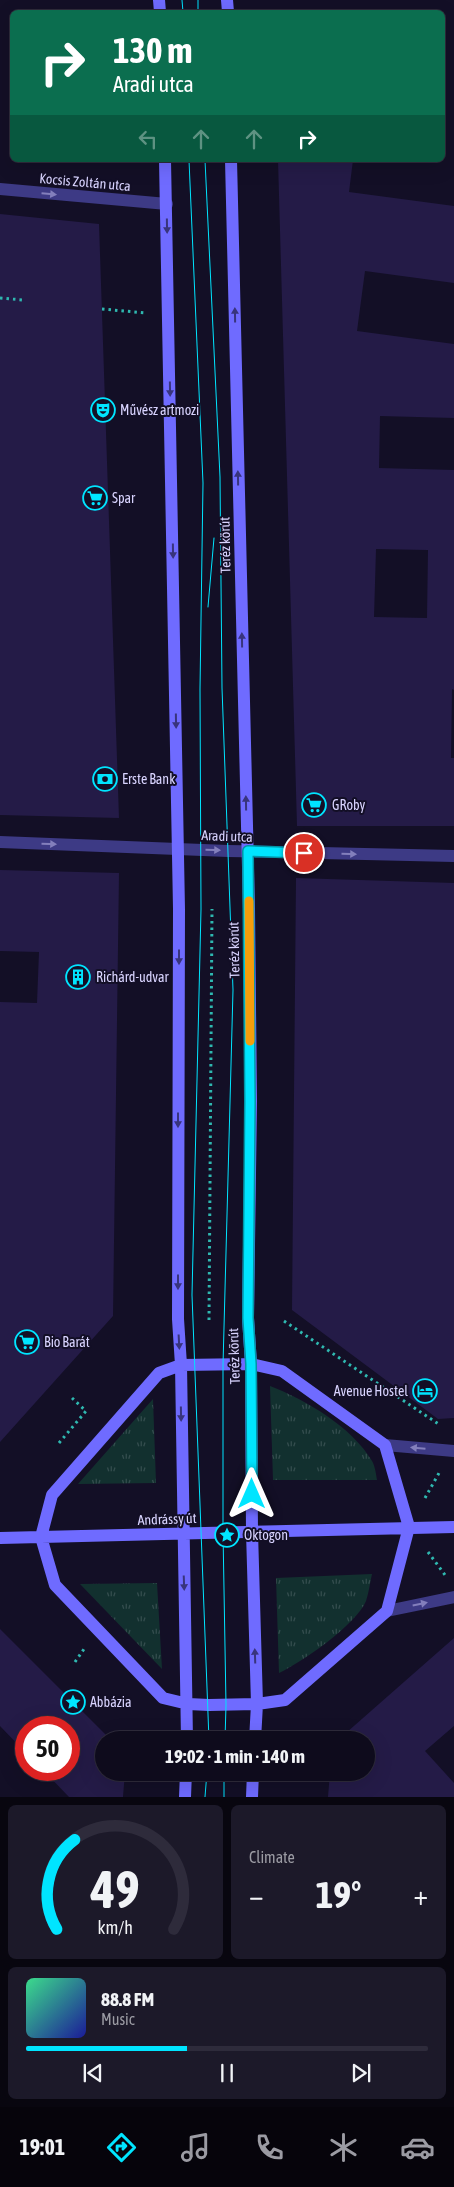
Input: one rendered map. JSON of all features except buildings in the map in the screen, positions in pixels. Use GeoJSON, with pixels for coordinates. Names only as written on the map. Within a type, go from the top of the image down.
{"type":"FeatureCollection","features":[{"type":"Feature","properties":{"kind":"main road"},"geometry":{"type":"LineString","coordinates":[[165,162],[178,849],[178,1293],[187,1731]]}},
{"type":"Feature","properties":{"kind":"main road","name":"Teréz körút"},"geometry":{"type":"LineString","coordinates":[[231,162],[248,851],[250,1101],[248,1318],[251,1364],[252,1532],[257,1704],[256,1731]]}},
{"type":"Feature","properties":{"kind":"main road"},"geometry":{"type":"LineString","coordinates":[[251,1364],[282,1371],[385,1445],[409,1527],[386,1611],[285,1700],[257,1704],[188,1704],[163,1698],[54,1585],[41,1537],[52,1495],[159,1373],[181,1366],[251,1364]]}},
{"type":"Feature","properties":{"kind":"main road","name":"Andrássy út"},"geometry":{"type":"LineString","coordinates":[[0,1538],[454,1527]]}},
{"type":"Feature","properties":{"kind":"main road"},"geometry":{"type":"LineString","coordinates":[[185,1797],[186,1781]]}},
{"type":"Feature","properties":{"kind":"main road"},"geometry":{"type":"LineString","coordinates":[[252,1797],[253,1781]]}},
{"type":"Feature","properties":{"kind":"street","name":"Kocsis Zoltán utca"},"geometry":{"type":"LineString","coordinates":[[0,190],[167,204]]}},
{"type":"Feature","properties":{"kind":"street","name":"Aradi utca"},"geometry":{"type":"LineString","coordinates":[[0,842],[178,849],[454,856]]}},
{"type":"Feature","properties":{"kind":"street"},"geometry":{"type":"LineString","coordinates":[[385,1445],[453,1451]]}},
{"type":"Feature","properties":{"kind":"street"},"geometry":{"type":"LineString","coordinates":[[386,1611],[454,1597]]}},
{"type":"Feature","properties":{"kind":"path"},"geometry":{"type":"LineString","coordinates":[[0,298],[23,300]]}},
{"type":"Feature","properties":{"kind":"path"},"geometry":{"type":"LineString","coordinates":[[102,309],[169,316]]}},
{"type":"Feature","properties":{"kind":"path"},"geometry":{"type":"LineString","coordinates":[[209,1320],[212,909]]}},
{"type":"Feature","properties":{"kind":"path"},"geometry":{"type":"LineString","coordinates":[[284,1321],[440,1425]]}},
{"type":"Feature","properties":{"kind":"path"},"geometry":{"type":"LineString","coordinates":[[59,1443],[86,1411],[72,1398]]}},
{"type":"Feature","properties":{"kind":"path"},"geometry":{"type":"LineString","coordinates":[[448,1580],[409,1527],[453,1451]]}},
{"type":"Feature","properties":{"kind":"path"},"geometry":{"type":"LineString","coordinates":[[75,1662],[85,1650]]}},
{"type":"Feature","properties":{"kind":"green space"},"geometry":{"type":"Polygon","coordinates":[[[270,1386],[313,1407],[353,1437],[372,1461],[377,1480],[273,1480],[270,1386]]]}},
{"type":"Feature","properties":{"kind":"green space"},"geometry":{"type":"Polygon","coordinates":[[[153,1399],[156,1483],[78,1484],[153,1399]]]}},
{"type":"Feature","properties":{"kind":"green space"},"geometry":{"type":"Polygon","coordinates":[[[372,1574],[366,1601],[351,1621],[314,1652],[279,1673],[276,1578],[372,1574]]]}},
{"type":"Feature","properties":{"kind":"green space"},"geometry":{"type":"Polygon","coordinates":[[[157,1583],[162,1669],[80,1584],[157,1583]]]}},
{"type":"Feature","properties":{"kind":"tram line"},"geometry":{"type":"LineString","coordinates":[[182,0],[183,10]]}},
{"type":"Feature","properties":{"kind":"tram line"},"geometry":{"type":"LineString","coordinates":[[198,0],[198,10]]}},
{"type":"Feature","properties":{"kind":"tram line"},"geometry":{"type":"LineString","coordinates":[[189,162],[203,483],[200,689],[201,909],[192,1295],[209,1731]]}},
{"type":"Feature","properties":{"kind":"tram line"},"geometry":{"type":"LineString","coordinates":[[205,162],[220,477],[222,688],[233,990],[223,1365],[225,1731]]}},
{"type":"Feature","properties":{"kind":"tram line"},"geometry":{"type":"LineString","coordinates":[[208,607],[214,538]]}},
{"type":"Feature","properties":{"kind":"tram line"},"geometry":{"type":"LineString","coordinates":[[205,1797],[206,1781]]}},
{"type":"Feature","properties":{"kind":"tram line"},"geometry":{"type":"LineString","coordinates":[[224,1781],[224,1797]]}},
{"type":"Feature","properties":{"kind":"slow traffic"},"geometry":{"type":"LineString","coordinates":[[249,901],[250,1041]]}},
{"type":"Feature","properties":{"kind":"place","name":"Művész artmozi"},"geometry":{"type":"Point","coordinates":[103,410]}},
{"type":"Feature","properties":{"kind":"place","name":"Spar"},"geometry":{"type":"Point","coordinates":[95,498]}},
{"type":"Feature","properties":{"kind":"place","name":"Erste Bank"},"geometry":{"type":"Point","coordinates":[105,779]}},
{"type":"Feature","properties":{"kind":"place","name":"GRoby"},"geometry":{"type":"Point","coordinates":[314,805]}},
{"type":"Feature","properties":{"kind":"place","name":"Richárd-udvar"},"geometry":{"type":"Point","coordinates":[78,977]}},
{"type":"Feature","properties":{"kind":"place","name":"Bio Barát"},"geometry":{"type":"Point","coordinates":[27,1342]}},
{"type":"Feature","properties":{"kind":"place","name":"Avenue Hostel"},"geometry":{"type":"Point","coordinates":[425,1391]}},
{"type":"Feature","properties":{"kind":"place","name":"Oktogon"},"geometry":{"type":"Point","coordinates":[227,1535]}},
{"type":"Feature","properties":{"kind":"place","name":"Abbázia"},"geometry":{"type":"Point","coordinates":[73,1702]}},
{"type":"Feature","properties":{"kind":"route"},"geometry":{"type":"LineString","coordinates":[[252,1494],[251,1364],[248,1318],[250,1101],[248,851],[304,853]]}}]}
